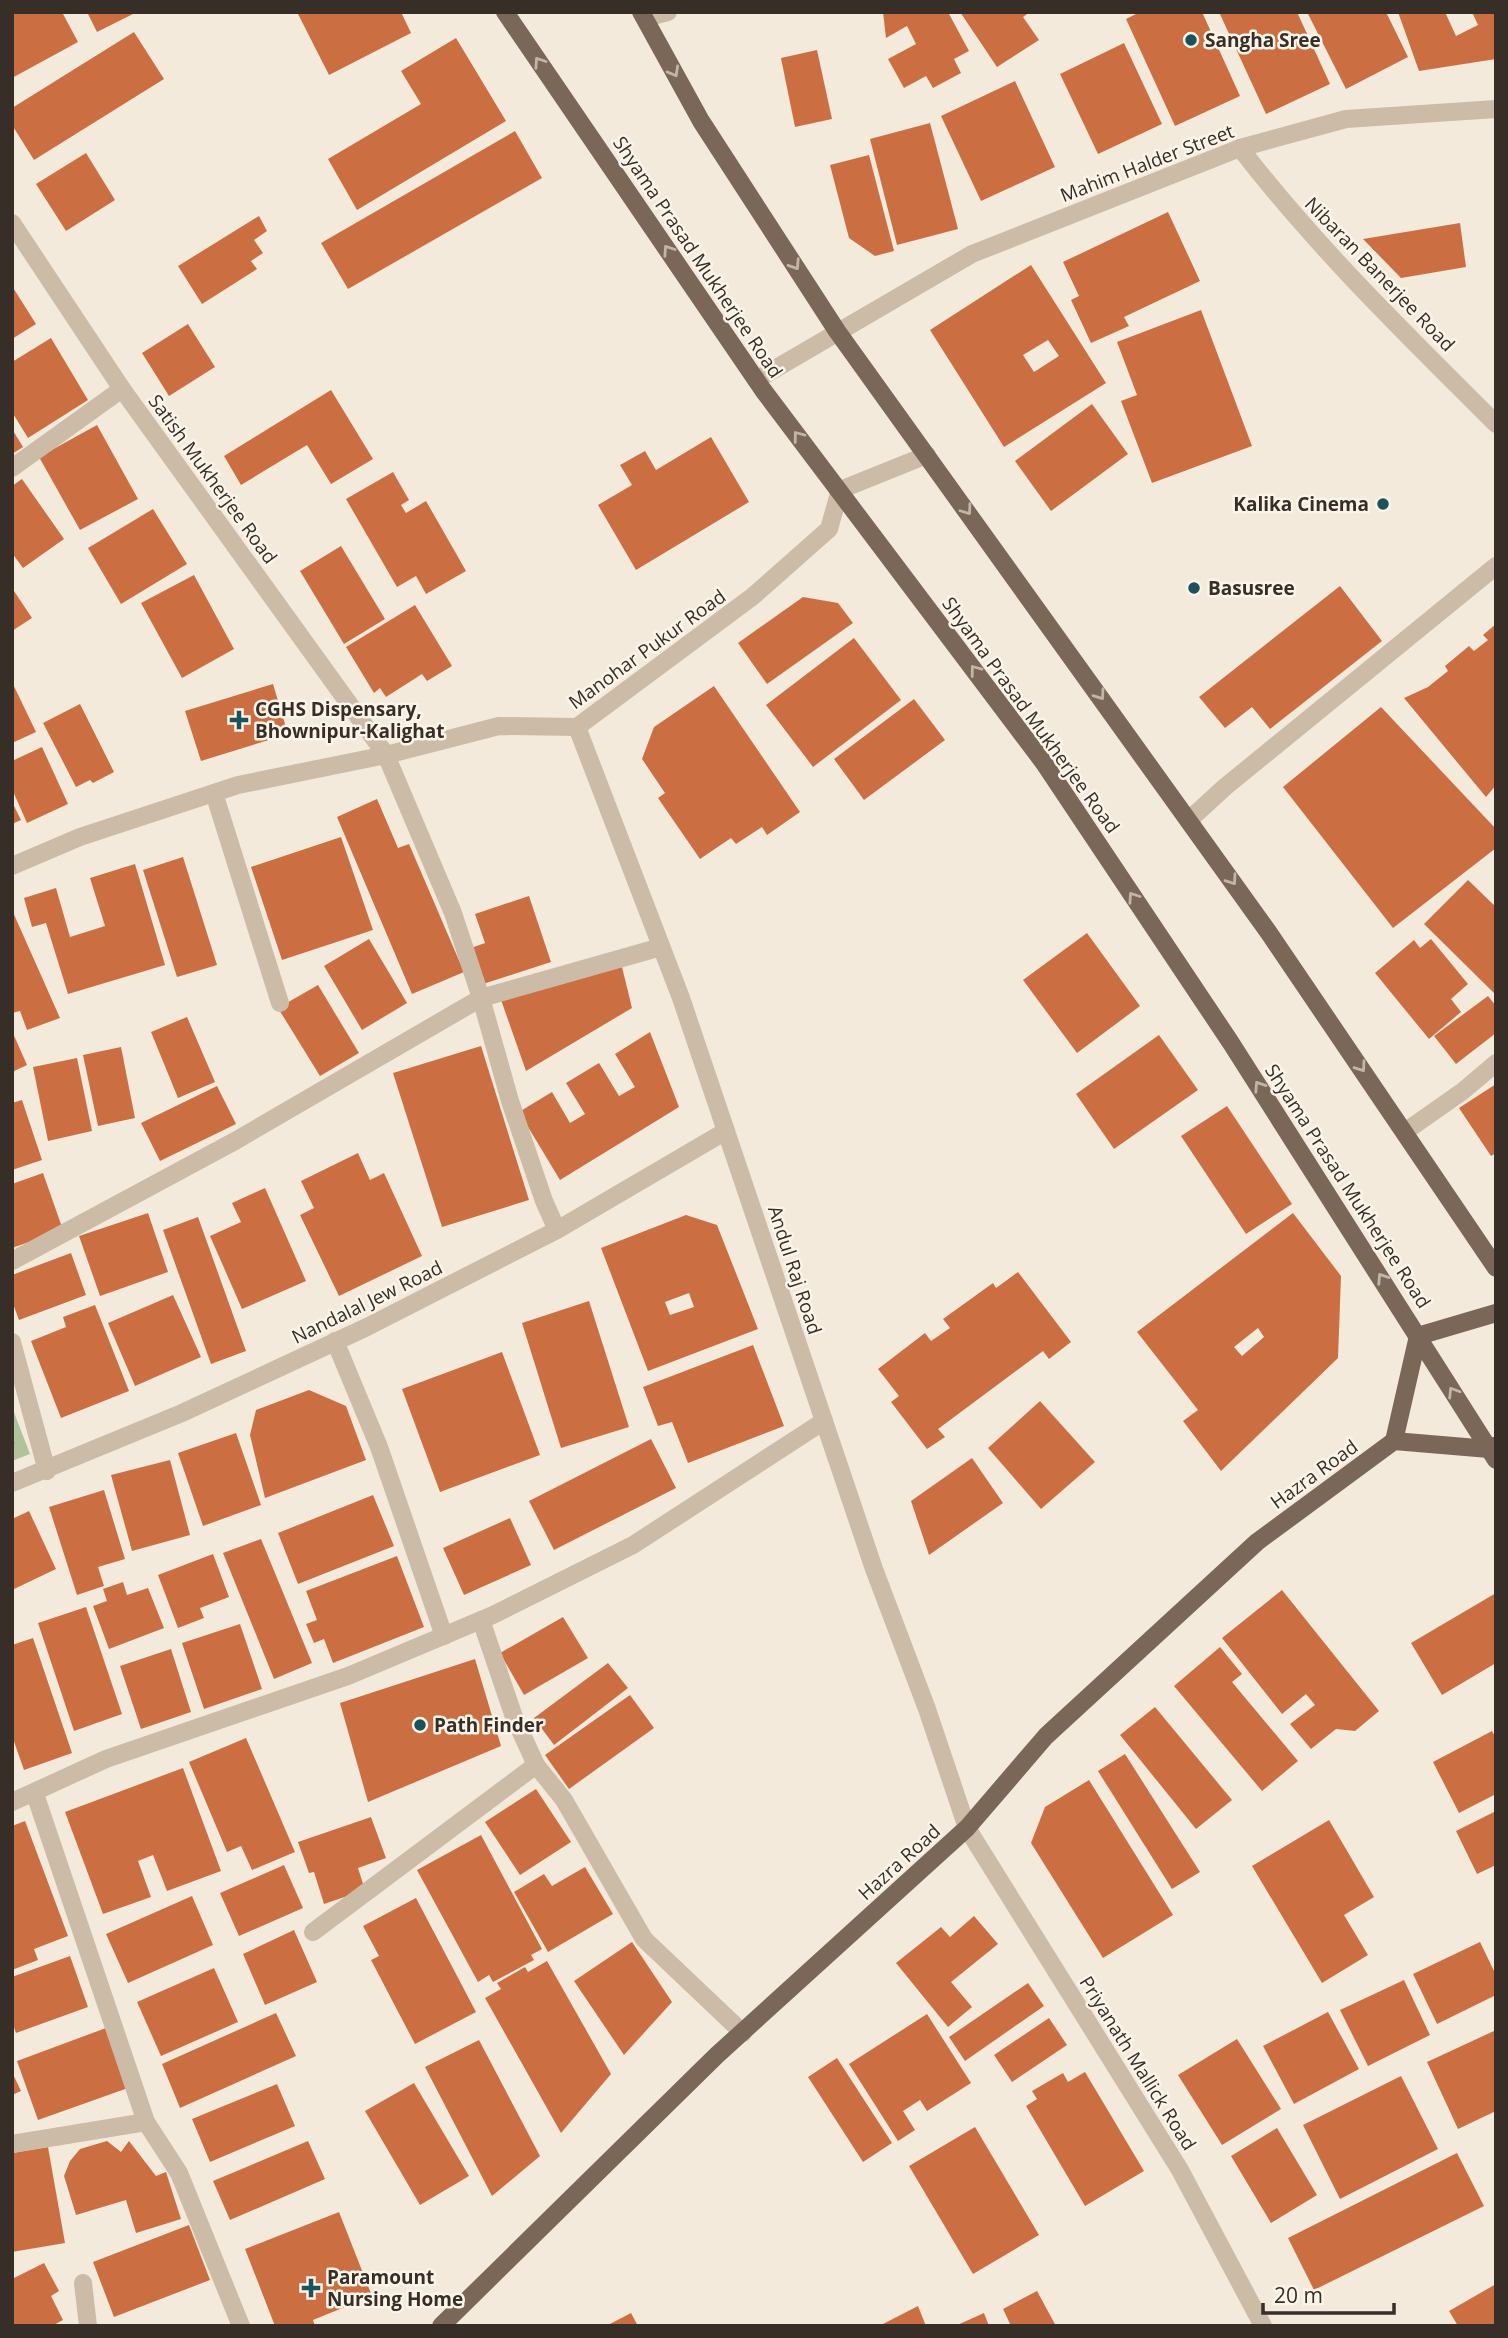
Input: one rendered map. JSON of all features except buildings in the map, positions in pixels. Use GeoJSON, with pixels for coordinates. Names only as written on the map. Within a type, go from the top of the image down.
{"type":"FeatureCollection","features":[{"type":"Feature","properties":{"kind":"main road","name":"Shyama Prasad Mukherjee Road"},"geometry":{"type":"LineString","coordinates":[[505,12],[756,380],[1044,763],[1231,1043],[1493,1451]]}},
{"type":"Feature","properties":{"kind":"main road"},"geometry":{"type":"LineString","coordinates":[[643,15],[701,121],[837,331],[1189,820],[1406,1131],[1496,1268]]}},
{"type":"Feature","properties":{"kind":"main road"},"geometry":{"type":"LineString","coordinates":[[1493,1451],[1394,1441],[1418,1336],[1496,1313]]}},
{"type":"Feature","properties":{"kind":"main road","name":"Hazra Road"},"geometry":{"type":"LineString","coordinates":[[442,2326],[743,2033],[967,1828],[1046,1736],[1256,1542],[1394,1441]]}},
{"type":"Feature","properties":{"kind":"street"},"geometry":{"type":"LineString","coordinates":[[643,15],[668,12]]}},
{"type":"Feature","properties":{"kind":"street","name":"Mahim Halder Street"},"geometry":{"type":"LineString","coordinates":[[756,380],[972,254],[1240,148],[1346,119],[1496,109]]}},
{"type":"Feature","properties":{"kind":"street","name":"Nibaran Banerjee Road"},"geometry":{"type":"LineString","coordinates":[[1240,148],[1337,264],[1496,424]]}},
{"type":"Feature","properties":{"kind":"street","name":"Satish Mukherjee Road"},"geometry":{"type":"LineString","coordinates":[[12,223],[122,389],[386,755],[453,913],[481,998],[510,1101],[544,1201],[557,1230]]}},
{"type":"Feature","properties":{"kind":"street"},"geometry":{"type":"LineString","coordinates":[[12,468],[122,389]]}},
{"type":"Feature","properties":{"kind":"street"},"geometry":{"type":"LineString","coordinates":[[840,490],[927,455]]}},
{"type":"Feature","properties":{"kind":"street","name":"Manohar Pukur Road"},"geometry":{"type":"LineString","coordinates":[[12,866],[80,837],[214,793],[386,755],[499,726],[577,727],[752,597],[829,529],[840,490]]}},
{"type":"Feature","properties":{"kind":"street"},"geometry":{"type":"LineString","coordinates":[[1189,820],[1225,787],[1496,566]]}},
{"type":"Feature","properties":{"kind":"street","name":"Andul Raj Road"},"geometry":{"type":"LineString","coordinates":[[577,727],[661,947],[874,1569],[927,1709],[967,1828]]}},
{"type":"Feature","properties":{"kind":"street"},"geometry":{"type":"LineString","coordinates":[[214,793],[280,1003]]}},
{"type":"Feature","properties":{"kind":"street"},"geometry":{"type":"LineString","coordinates":[[12,1261],[235,1141],[481,998],[661,947]]}},
{"type":"Feature","properties":{"kind":"street"},"geometry":{"type":"LineString","coordinates":[[1406,1131],[1463,1091],[1496,1063]]}},
{"type":"Feature","properties":{"kind":"street","name":"Nandalal Jew Road"},"geometry":{"type":"LineString","coordinates":[[12,1483],[47,1471],[183,1413],[335,1341],[557,1230],[726,1131]]}},
{"type":"Feature","properties":{"kind":"street"},"geometry":{"type":"LineString","coordinates":[[335,1341],[379,1447],[444,1636]]}},
{"type":"Feature","properties":{"kind":"street"},"geometry":{"type":"LineString","coordinates":[[12,1342],[47,1471]]}},
{"type":"Feature","properties":{"kind":"street"},"geometry":{"type":"LineString","coordinates":[[12,1802],[36,1794],[106,1759],[348,1676],[481,1620],[633,1545],[824,1421]]}},
{"type":"Feature","properties":{"kind":"street"},"geometry":{"type":"LineString","coordinates":[[481,1620],[514,1717],[536,1765],[564,1800],[644,1939],[743,2033]]}},
{"type":"Feature","properties":{"kind":"street"},"geometry":{"type":"LineString","coordinates":[[313,1931],[536,1765]]}},
{"type":"Feature","properties":{"kind":"street"},"geometry":{"type":"LineString","coordinates":[[36,1794],[146,2122],[179,2173],[241,2326]]}},
{"type":"Feature","properties":{"kind":"street","name":"Priyanath Mallick Road"},"geometry":{"type":"LineString","coordinates":[[967,1828],[1180,2170],[1263,2326]]}},
{"type":"Feature","properties":{"kind":"street"},"geometry":{"type":"LineString","coordinates":[[12,2144],[146,2122]]}},
{"type":"Feature","properties":{"kind":"street"},"geometry":{"type":"LineString","coordinates":[[83,2283],[86,2325]]}},
{"type":"Feature","properties":{"kind":"green space"},"geometry":{"type":"Polygon","coordinates":[[[12,1407],[30,1454],[12,1461],[12,1407]]]}},
{"type":"Feature","properties":{"kind":"place","name":"Sangha Sree"},"geometry":{"type":"Point","coordinates":[1191,40]}},
{"type":"Feature","properties":{"kind":"place","name":"Kalika Cinema"},"geometry":{"type":"Point","coordinates":[1383,504]}},
{"type":"Feature","properties":{"kind":"place","name":"Basusree"},"geometry":{"type":"Point","coordinates":[1194,588]}},
{"type":"Feature","properties":{"kind":"place","name":"CGHS Dispensary, Bhownipur-Kalighat"},"geometry":{"type":"Point","coordinates":[239,720]}},
{"type":"Feature","properties":{"kind":"place","name":"Path Finder"},"geometry":{"type":"Point","coordinates":[420,1725]}},
{"type":"Feature","properties":{"kind":"place","name":"Paramount Nursing Home"},"geometry":{"type":"Point","coordinates":[311,2288]}}]}
